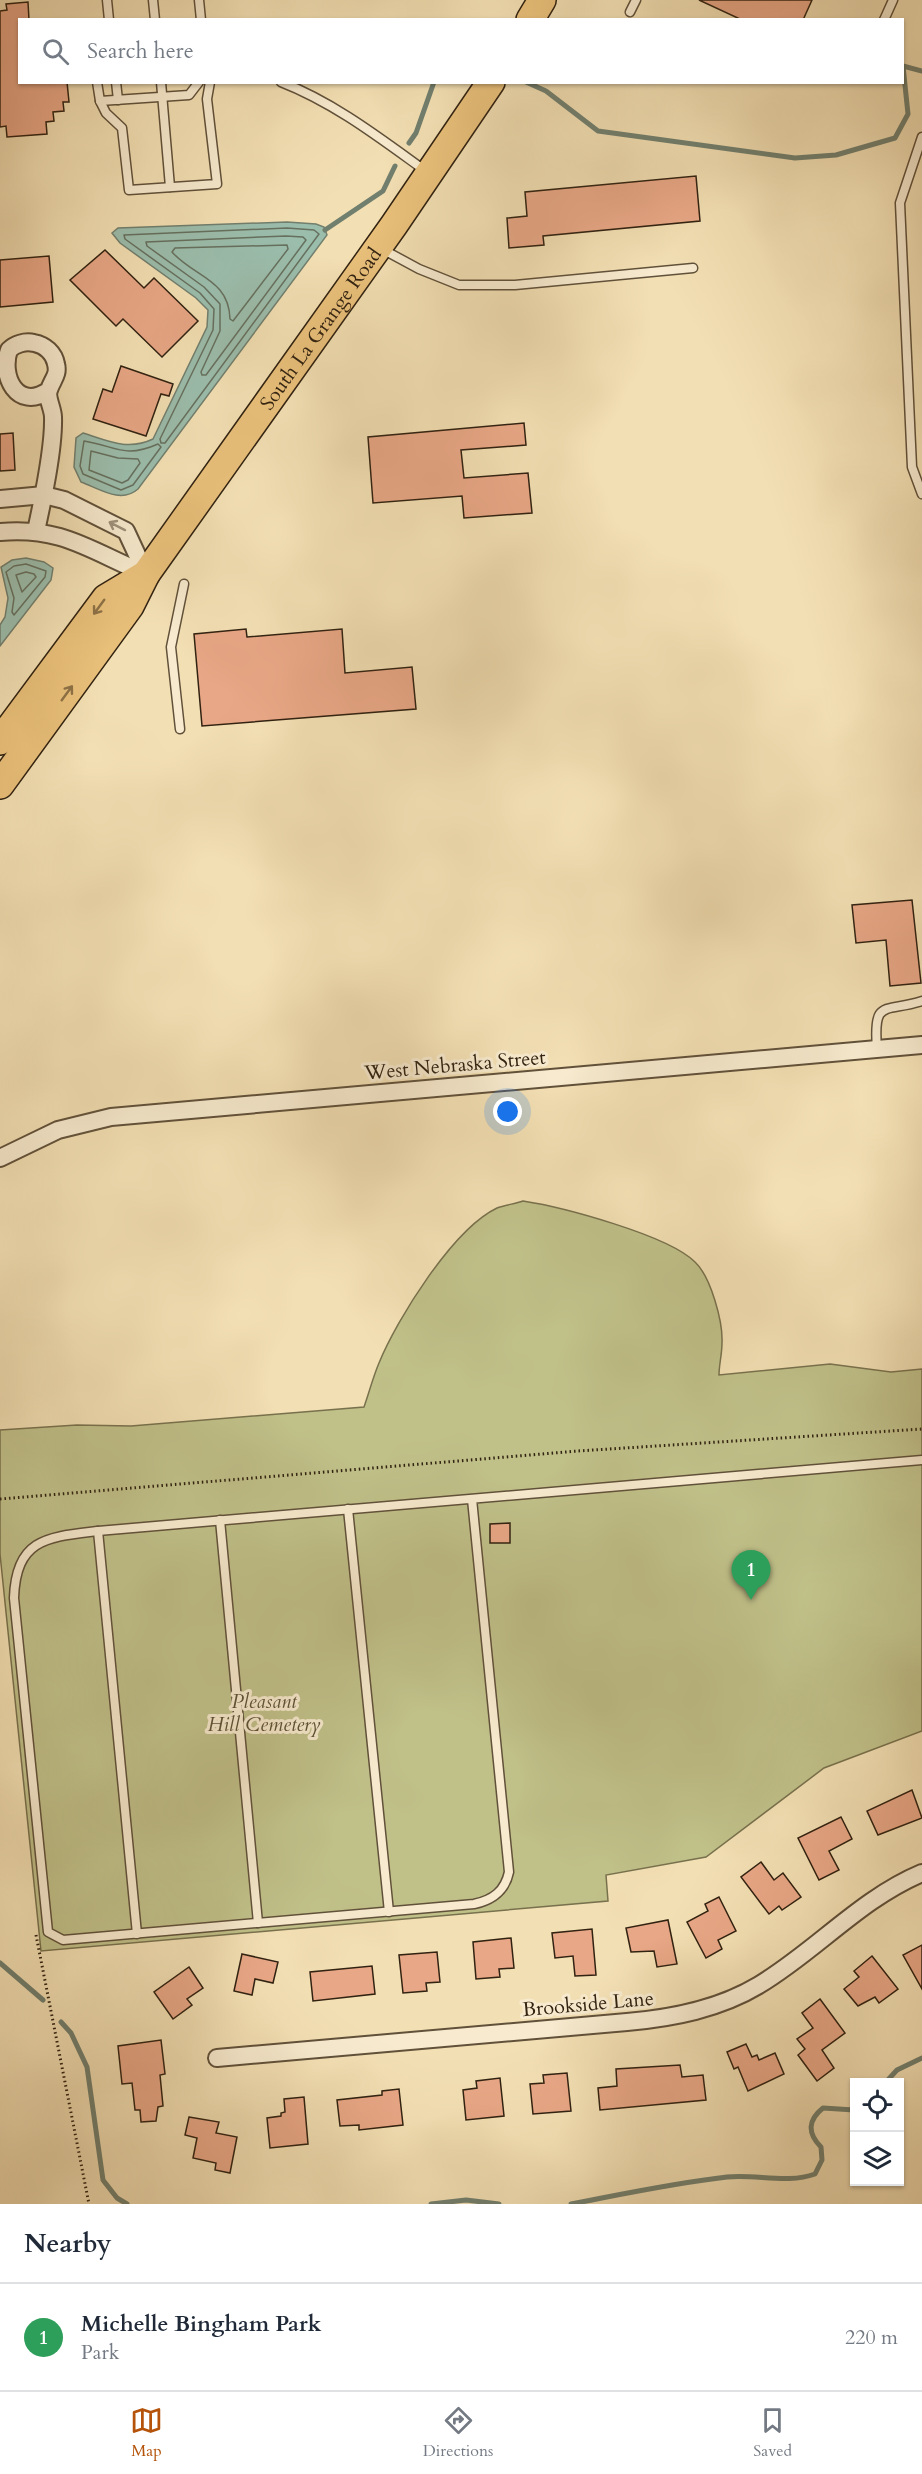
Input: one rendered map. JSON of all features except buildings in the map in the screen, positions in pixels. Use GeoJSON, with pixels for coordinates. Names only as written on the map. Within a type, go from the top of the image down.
{"type":"FeatureCollection","features":[{"type":"Feature","properties":{"kind":"main road"},"geometry":{"type":"LineString","coordinates":[[531,18],[542,0]]}},
{"type":"Feature","properties":{"kind":"main road","name":"South La Grange Road"},"geometry":{"type":"LineString","coordinates":[[0,785],[130,606],[146,574],[379,248],[490,84]]}},
{"type":"Feature","properties":{"kind":"main road","name":"South La Grange Road"},"geometry":{"type":"LineString","coordinates":[[0,741],[106,598],[146,574]]}},
{"type":"Feature","properties":{"kind":"street"},"geometry":{"type":"LineString","coordinates":[[36,531],[44,495],[53,417],[48,391]]}},
{"type":"Feature","properties":{"kind":"street"},"geometry":{"type":"LineString","coordinates":[[0,499],[44,495],[64,500],[126,531],[146,574]]}},
{"type":"Feature","properties":{"kind":"street"},"geometry":{"type":"LineString","coordinates":[[0,532],[36,531],[68,538],[92,548],[104,557],[146,574]]}},
{"type":"Feature","properties":{"kind":"street","name":"West Nebraska Street"},"geometry":{"type":"LineString","coordinates":[[0,1158],[58,1130],[111,1116],[922,1045]]}},
{"type":"Feature","properties":{"kind":"street","name":"Brookside Lane"},"geometry":{"type":"LineString","coordinates":[[216,2058],[627,2022],[690,2013],[724,2002],[758,1986],[882,1893],[922,1873]]}},
{"type":"Feature","properties":{"kind":"lane"},"geometry":{"type":"LineString","coordinates":[[107,0],[110,18]]}},
{"type":"Feature","properties":{"kind":"lane"},"geometry":{"type":"LineString","coordinates":[[153,0],[155,18]]}},
{"type":"Feature","properties":{"kind":"lane"},"geometry":{"type":"LineString","coordinates":[[199,0],[201,18]]}},
{"type":"Feature","properties":{"kind":"lane"},"geometry":{"type":"LineString","coordinates":[[630,12],[636,0]]}},
{"type":"Feature","properties":{"kind":"lane"},"geometry":{"type":"LineString","coordinates":[[885,18],[893,0]]}},
{"type":"Feature","properties":{"kind":"lane"},"geometry":{"type":"LineString","coordinates":[[98,84],[100,101],[106,113],[122,128],[129,190],[217,184],[207,99],[210,84]]}},
{"type":"Feature","properties":{"kind":"lane"},"geometry":{"type":"LineString","coordinates":[[116,84],[118,100]]}},
{"type":"Feature","properties":{"kind":"lane"},"geometry":{"type":"LineString","coordinates":[[161,84],[170,188]]}},
{"type":"Feature","properties":{"kind":"lane"},"geometry":{"type":"LineString","coordinates":[[100,101],[189,95],[197,84]]}},
{"type":"Feature","properties":{"kind":"lane"},"geometry":{"type":"LineString","coordinates":[[286,84],[309,93],[371,132],[429,174]]}},
{"type":"Feature","properties":{"kind":"lane"},"geometry":{"type":"LineString","coordinates":[[922,137],[900,203],[912,467],[922,494]]}},
{"type":"Feature","properties":{"kind":"lane"},"geometry":{"type":"LineString","coordinates":[[379,248],[419,269],[459,285],[515,285],[693,268]]}},
{"type":"Feature","properties":{"kind":"lane"},"geometry":{"type":"LineString","coordinates":[[180,729],[171,647],[184,584]]}},
{"type":"Feature","properties":{"kind":"lane"},"geometry":{"type":"LineString","coordinates":[[877,1048],[877,1016],[883,1010],[922,1001]]}},
{"type":"Feature","properties":{"kind":"lane"},"geometry":{"type":"LineString","coordinates":[[472,1499],[509,1872],[507,1882],[495,1896],[474,1904],[63,1940],[48,1932],[14,1598],[18,1567],[32,1547],[56,1536],[98,1531],[922,1460]]}},
{"type":"Feature","properties":{"kind":"lane"},"geometry":{"type":"LineString","coordinates":[[348,1509],[388,1912]]}},
{"type":"Feature","properties":{"kind":"lane"},"geometry":{"type":"LineString","coordinates":[[220,1520],[258,1923]]}},
{"type":"Feature","properties":{"kind":"lane"},"geometry":{"type":"LineString","coordinates":[[98,1531],[137,1934]]}},
{"type":"Feature","properties":{"kind":"path"},"geometry":{"type":"LineString","coordinates":[[0,1499],[566,1452],[922,1429]]}},
{"type":"Feature","properties":{"kind":"green space","name":"Pleasant Hill Cemetery"},"geometry":{"type":"Polygon","coordinates":[[[523,1201],[563,1209],[639,1232],[681,1252],[695,1262],[706,1278],[718,1312],[722,1334],[719,1375],[830,1364],[891,1372],[922,1369],[922,1731],[824,1768],[706,1857],[606,1875],[608,1901],[41,1951],[0,1554],[0,1430],[77,1425],[131,1426],[364,1407],[387,1345],[428,1277],[445,1255],[480,1219],[497,1208],[523,1201]]]}},
{"type":"Feature","properties":{"kind":"water"},"geometry":{"type":"Polygon","coordinates":[[[287,222],[316,224],[324,227],[327,235],[138,489],[125,495],[118,495],[81,482],[74,467],[76,438],[83,433],[118,444],[144,443],[153,439],[207,327],[208,310],[196,298],[120,243],[112,233],[118,228],[287,222]]]}},
{"type":"Feature","properties":{"kind":"water"},"geometry":{"type":"Polygon","coordinates":[[[26,558],[44,562],[53,568],[51,580],[0,646],[0,625],[5,617],[8,598],[1,567],[12,560],[26,558]]]}},
{"type":"Feature","properties":{"kind":"waterway"},"geometry":{"type":"LineString","coordinates":[[904,66],[922,71]]}},
{"type":"Feature","properties":{"kind":"waterway"},"geometry":{"type":"LineString","coordinates":[[530,84],[546,91],[598,131],[795,158],[836,155],[895,138],[908,114],[904,76]]}},
{"type":"Feature","properties":{"kind":"waterway"},"geometry":{"type":"LineString","coordinates":[[409,143],[416,133],[433,84]]}},
{"type":"Feature","properties":{"kind":"waterway"},"geometry":{"type":"LineString","coordinates":[[325,230],[383,191],[395,166]]}},
{"type":"Feature","properties":{"kind":"waterway"},"geometry":{"type":"LineString","coordinates":[[0,1963],[43,2000]]}},
{"type":"Feature","properties":{"kind":"waterway"},"geometry":{"type":"LineString","coordinates":[[61,2022],[71,2033],[87,2067],[103,2180],[117,2198],[127,2204]]}},
{"type":"Feature","properties":{"kind":"waterway"},"geometry":{"type":"LineString","coordinates":[[890,2078],[897,2070],[922,2058]]}},
{"type":"Feature","properties":{"kind":"waterway"},"geometry":{"type":"LineString","coordinates":[[571,2204],[727,2177],[783,2179],[815,2174],[822,2160],[821,2147],[813,2137],[811,2127],[814,2117],[823,2108],[850,2110]]}},
{"type":"Feature","properties":{"kind":"waterway"},"geometry":{"type":"LineString","coordinates":[[431,2204],[466,2200],[499,2204]]}},
{"type":"Feature","properties":{"kind":"place","name":"Michelle Bingham Park"},"geometry":{"type":"Point","coordinates":[751,1600]}}]}
